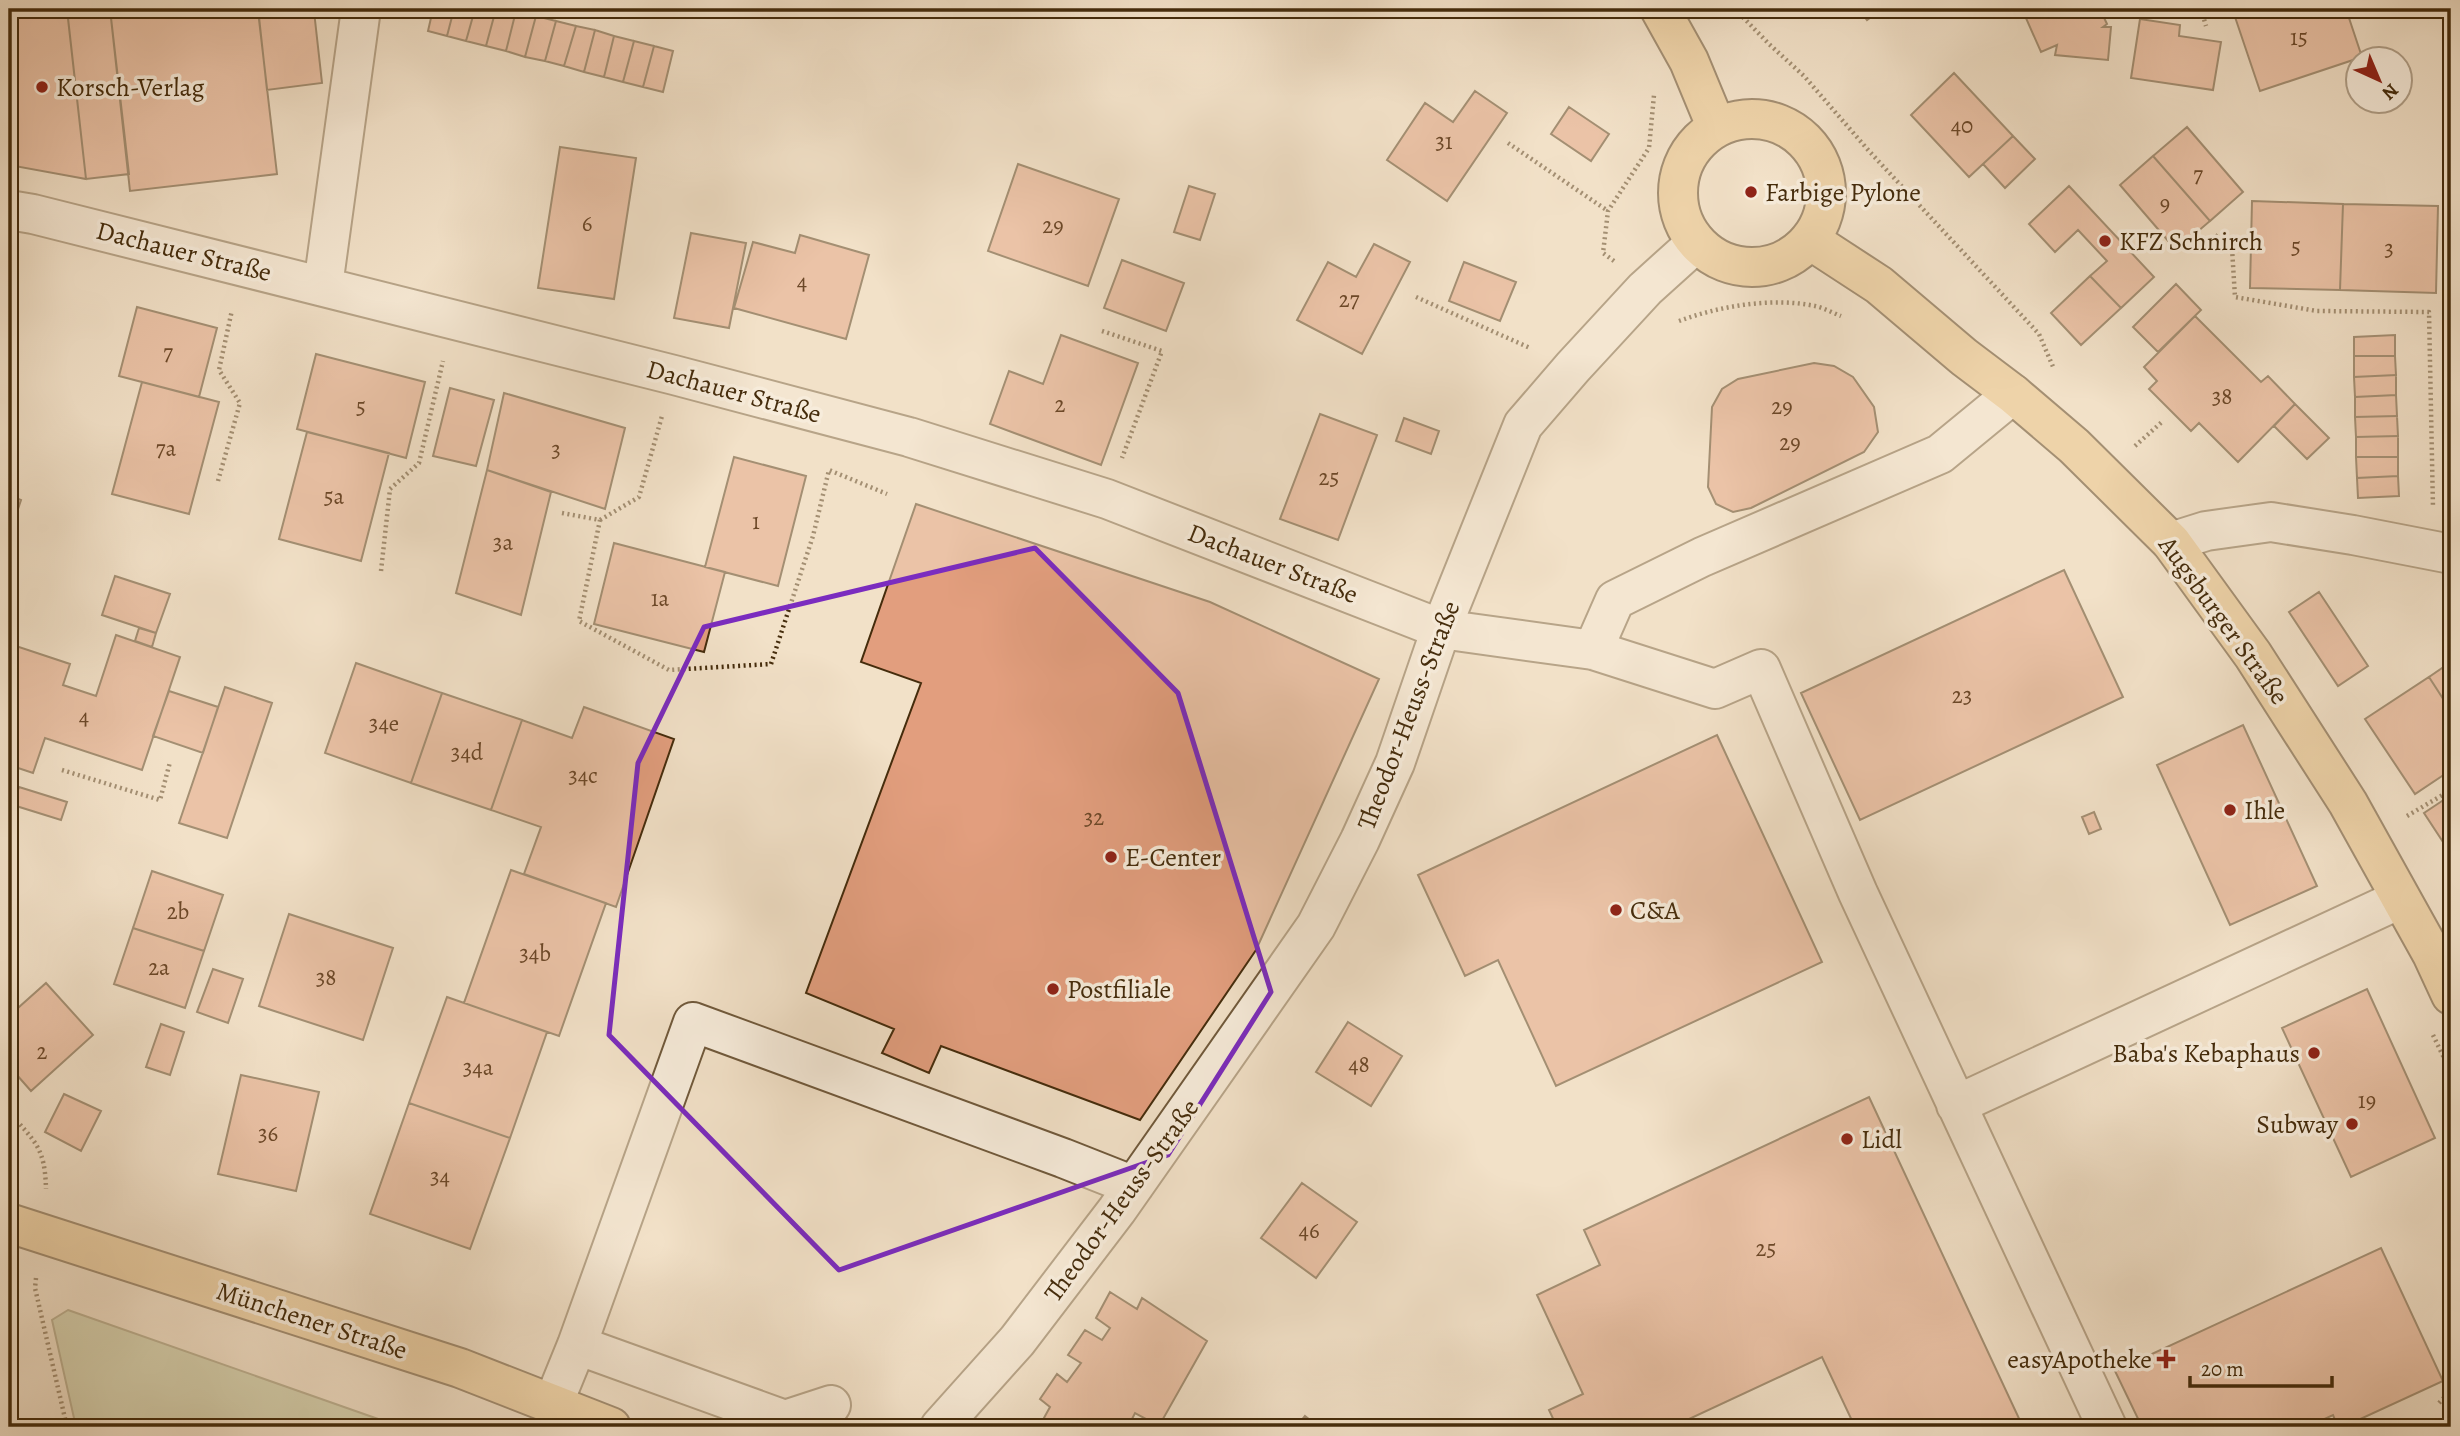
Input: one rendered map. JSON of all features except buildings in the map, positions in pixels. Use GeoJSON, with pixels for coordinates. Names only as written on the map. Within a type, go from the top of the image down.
{"type":"FeatureCollection","features":[{"type":"Feature","properties":{"kind":"main road"},"geometry":{"type":"LineString","coordinates":[[1660,9],[1689,61],[1716,126]]}},
{"type":"Feature","properties":{"kind":"main road"},"geometry":{"type":"LineString","coordinates":[[1739,119],[1764,119],[1792,129],[1813,149],[1824,172],[1827,200],[1820,225],[1810,240],[1772,265],[1741,267],[1712,256],[1696,243],[1680,214],[1677,188],[1684,161],[1716,126],[1739,119]]}},
{"type":"Feature","properties":{"kind":"main road","name":"Augsburger Straße"},"geometry":{"type":"LineString","coordinates":[[1810,240],[1879,285],[1964,357],[2013,394],[2074,446],[2171,542],[2253,655],[2348,803],[2432,954],[2451,995]]}},
{"type":"Feature","properties":{"kind":"main road","name":"Münchener Straße"},"geometry":{"type":"LineString","coordinates":[[26,1228],[460,1368],[611,1427]]}},
{"type":"Feature","properties":{"kind":"street"},"geometry":{"type":"LineString","coordinates":[[323,286],[361,9]]}},
{"type":"Feature","properties":{"kind":"street","name":"Dachauer Straße"},"geometry":{"type":"LineString","coordinates":[[9,210],[323,286],[909,437],[1107,499],[1441,629],[1593,650],[1715,689],[1761,669],[1858,893],[1956,1105]]}},
{"type":"Feature","properties":{"kind":"street","name":"Theodor-Heuss-Straße"},"geometry":{"type":"LineString","coordinates":[[940,1427],[1017,1341],[1134,1186],[1316,926],[1395,764],[1441,629],[1523,425],[1645,289],[1696,243]]}},
{"type":"Feature","properties":{"kind":"street"},"geometry":{"type":"LineString","coordinates":[[1593,650],[1615,600],[1702,557],[1940,454],[2013,394]]}},
{"type":"Feature","properties":{"kind":"street"},"geometry":{"type":"LineString","coordinates":[[2171,542],[2206,531],[2271,522],[2447,554]]}},
{"type":"Feature","properties":{"kind":"street"},"geometry":{"type":"LineString","coordinates":[[2107,1427],[1956,1105],[2400,899]]}},
{"type":"Feature","properties":{"kind":"street"},"geometry":{"type":"LineString","coordinates":[[553,1404],[577,1345],[693,1022],[1134,1186]]}},
{"type":"Feature","properties":{"kind":"street"},"geometry":{"type":"LineString","coordinates":[[577,1345],[785,1420],[831,1405]]}},
{"type":"Feature","properties":{"kind":"path"},"geometry":{"type":"LineString","coordinates":[[1735,9],[1804,76],[1868,151],[2039,334],[2054,370]]}},
{"type":"Feature","properties":{"kind":"path"},"geometry":{"type":"LineString","coordinates":[[2201,9],[2206,26]]}},
{"type":"Feature","properties":{"kind":"path"},"geometry":{"type":"LineString","coordinates":[[1603,253],[1608,211],[1649,148],[1655,85]]}},
{"type":"Feature","properties":{"kind":"path"},"geometry":{"type":"LineString","coordinates":[[1508,143],[1608,211]]}},
{"type":"Feature","properties":{"kind":"path"},"geometry":{"type":"LineString","coordinates":[[2215,235],[2232,248],[2235,297],[2317,311],[2429,312],[2447,554]]}},
{"type":"Feature","properties":{"kind":"path"},"geometry":{"type":"LineString","coordinates":[[218,481],[240,403],[219,370],[242,266]]}},
{"type":"Feature","properties":{"kind":"path"},"geometry":{"type":"LineString","coordinates":[[1416,297],[1573,367]]}},
{"type":"Feature","properties":{"kind":"path"},"geometry":{"type":"LineString","coordinates":[[1678,321],[1704,312],[1767,303],[1816,306],[1853,323]]}},
{"type":"Feature","properties":{"kind":"path"},"geometry":{"type":"LineString","coordinates":[[381,571],[390,489],[419,463],[453,319]]}},
{"type":"Feature","properties":{"kind":"path"},"geometry":{"type":"LineString","coordinates":[[1102,331],[1162,351],[1107,499]]}},
{"type":"Feature","properties":{"kind":"path"},"geometry":{"type":"LineString","coordinates":[[562,513],[600,520],[639,497],[674,375]]}},
{"type":"Feature","properties":{"kind":"path"},"geometry":{"type":"LineString","coordinates":[[600,520],[579,621],[669,670],[771,664],[813,536],[829,470],[887,494]]}},
{"type":"Feature","properties":{"kind":"path"},"geometry":{"type":"LineString","coordinates":[[62,770],[160,800],[170,762]]}},
{"type":"Feature","properties":{"kind":"path"},"geometry":{"type":"LineString","coordinates":[[2367,839],[2451,790]]}},
{"type":"Feature","properties":{"kind":"path"},"geometry":{"type":"LineString","coordinates":[[2432,1034],[2444,1058],[2451,1083]]}},
{"type":"Feature","properties":{"kind":"path"},"geometry":{"type":"LineString","coordinates":[[9,1112],[39,1146],[46,1170],[26,1228],[35,1288],[67,1427]]}},
{"type":"Feature","properties":{"kind":"path"},"geometry":{"type":"LineString","coordinates":[[2439,1403],[2451,1390]]}},
{"type":"Feature","properties":{"kind":"highlighted area"},"geometry":{"type":"Polygon","coordinates":[[[1035,548],[1178,693],[1271,992],[1168,1155],[839,1270],[609,1035],[638,763],[704,627],[1035,548]]]}},
{"type":"Feature","properties":{"kind":"green space"},"geometry":{"type":"Polygon","coordinates":[[[68,1310],[401,1427],[76,1427],[52,1320],[68,1310]]]}},
{"type":"Feature","properties":{"kind":"place","name":"Korsch-Verlag"},"geometry":{"type":"Point","coordinates":[42,87]}},
{"type":"Feature","properties":{"kind":"place","name":"Farbige Pylone"},"geometry":{"type":"Point","coordinates":[1751,192]}},
{"type":"Feature","properties":{"kind":"place","name":"KFZ Schnirch"},"geometry":{"type":"Point","coordinates":[2105,241]}},
{"type":"Feature","properties":{"kind":"place","name":"Ihle"},"geometry":{"type":"Point","coordinates":[2230,810]}},
{"type":"Feature","properties":{"kind":"place","name":"E-Center"},"geometry":{"type":"Point","coordinates":[1111,857]}},
{"type":"Feature","properties":{"kind":"place","name":"C&A"},"geometry":{"type":"Point","coordinates":[1616,910]}},
{"type":"Feature","properties":{"kind":"place","name":"Postfiliale"},"geometry":{"type":"Point","coordinates":[1053,989]}},
{"type":"Feature","properties":{"kind":"place","name":"Baba's Kebaphaus"},"geometry":{"type":"Point","coordinates":[2314,1053]}},
{"type":"Feature","properties":{"kind":"place","name":"Subway"},"geometry":{"type":"Point","coordinates":[2352,1124]}},
{"type":"Feature","properties":{"kind":"place","name":"Lidl"},"geometry":{"type":"Point","coordinates":[1847,1139]}},
{"type":"Feature","properties":{"kind":"place","name":"easyApotheke"},"geometry":{"type":"Point","coordinates":[2166,1359]}}]}
